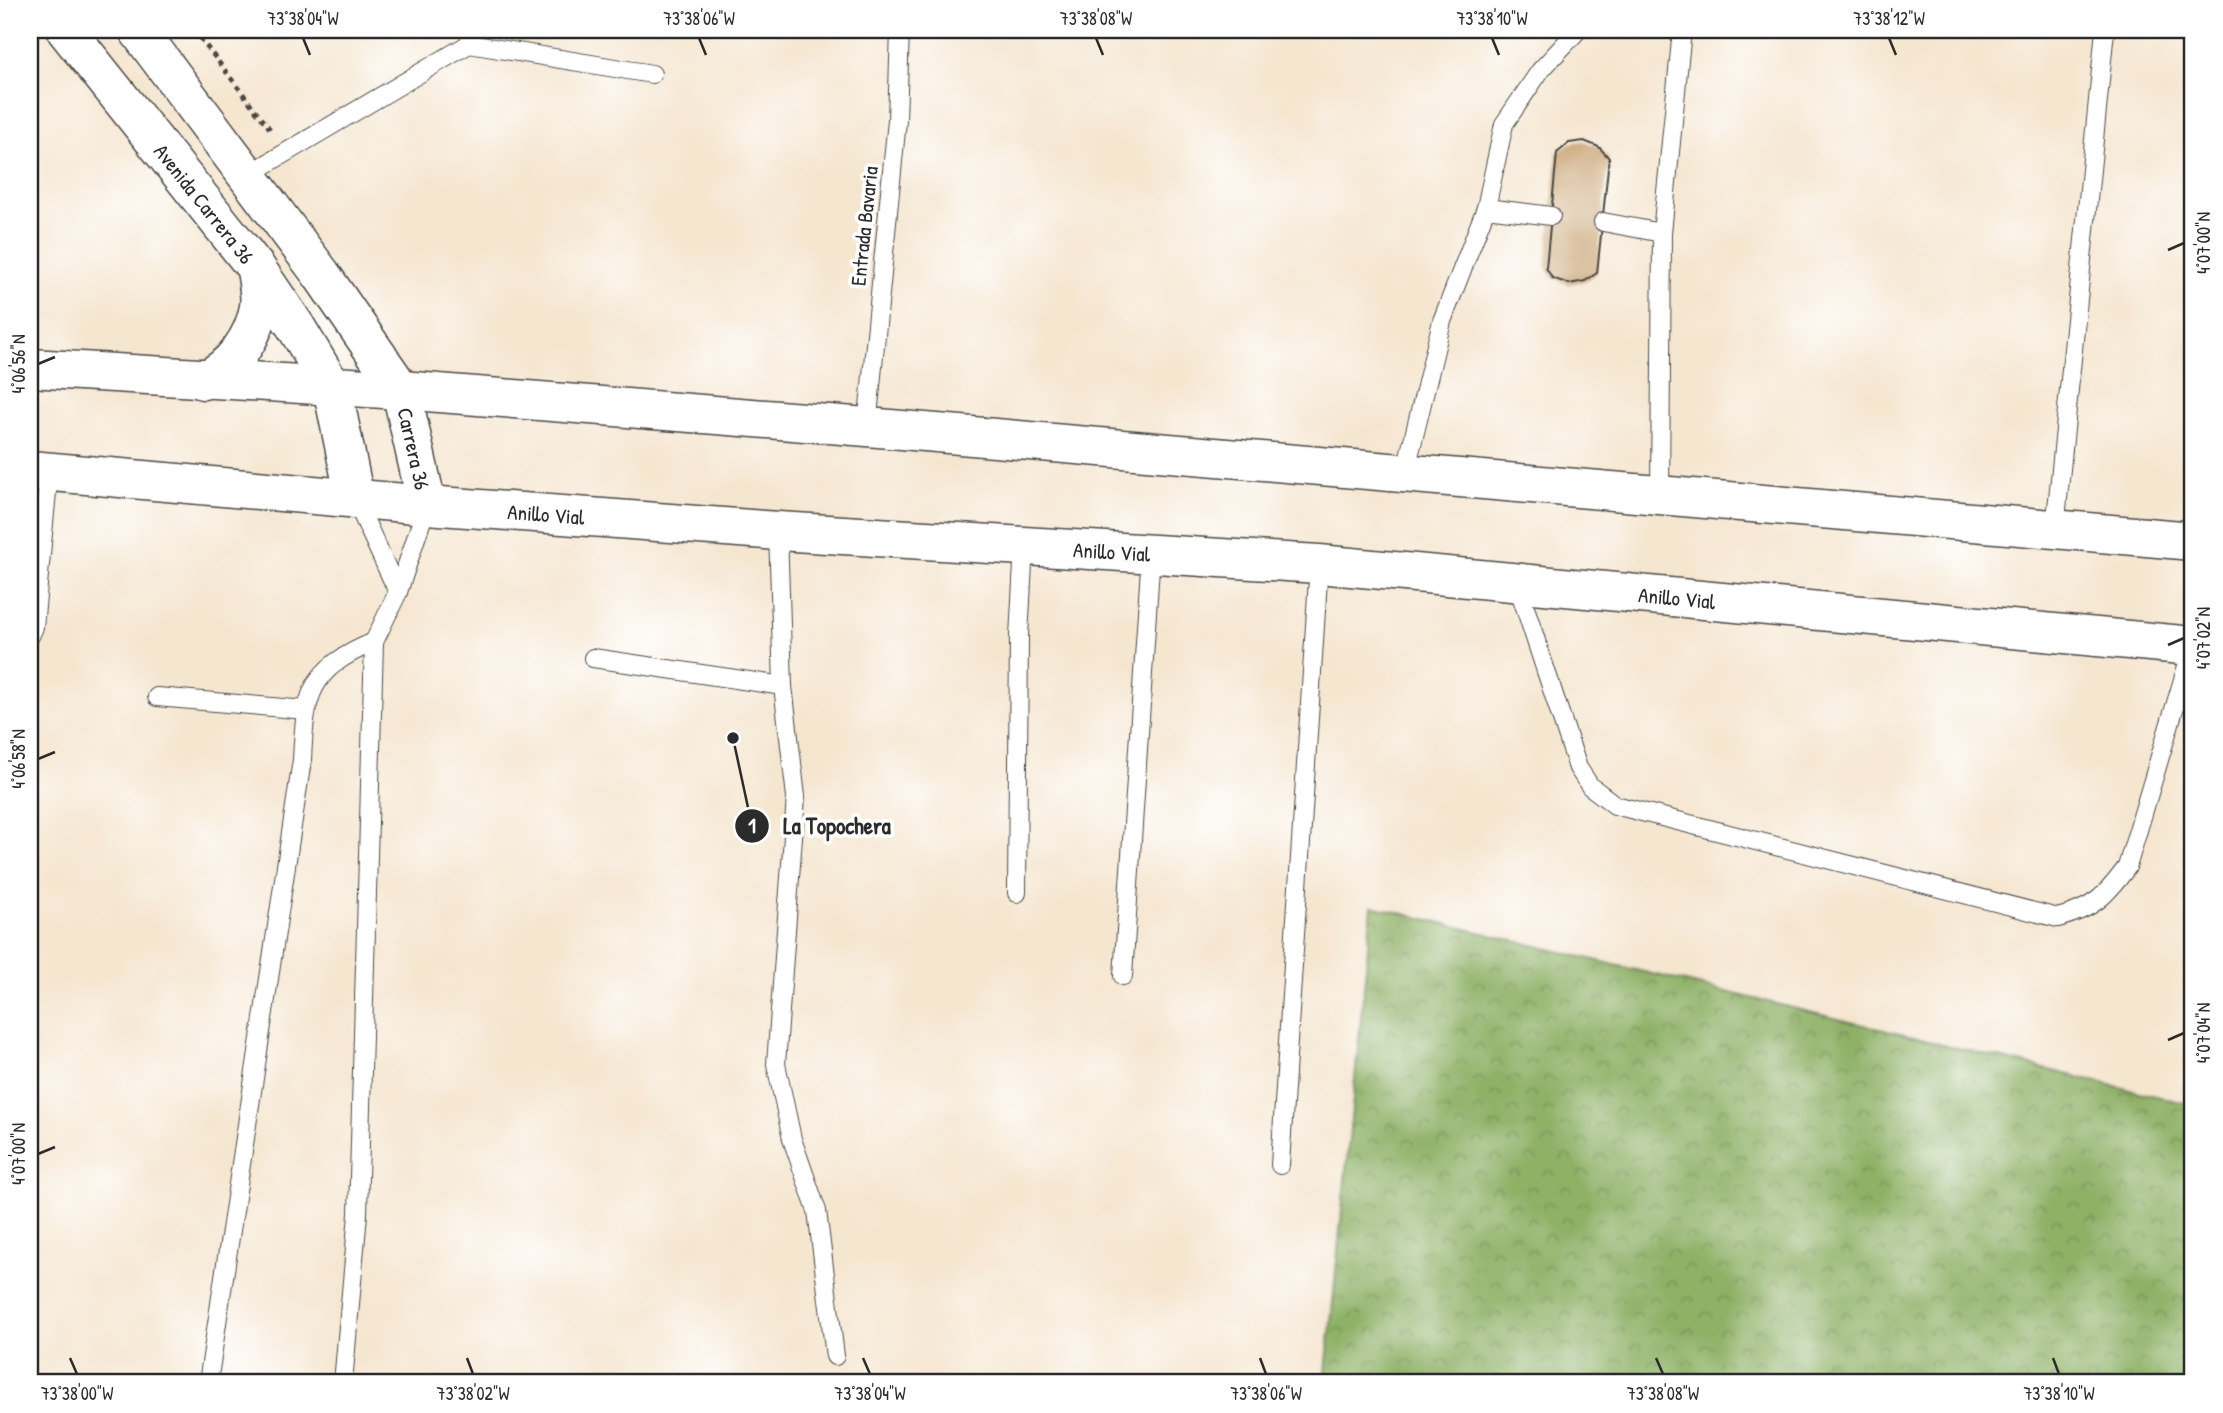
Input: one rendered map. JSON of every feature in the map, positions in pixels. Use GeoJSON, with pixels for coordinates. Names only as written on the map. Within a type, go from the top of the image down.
{"type":"FeatureCollection","features":[{"type":"Feature","properties":{"kind":"main road","name":"Avenida Carrera 36"},"geometry":{"type":"LineString","coordinates":[[66,30],[256,268],[332,387]]}},
{"type":"Feature","properties":{"kind":"main road"},"geometry":{"type":"LineString","coordinates":[[138,30],[248,175],[401,390]]}},
{"type":"Feature","properties":{"kind":"main road"},"geometry":{"type":"LineString","coordinates":[[202,380],[219,374],[245,344],[259,307],[256,268]]}},
{"type":"Feature","properties":{"kind":"main road"},"geometry":{"type":"LineString","coordinates":[[30,368],[401,390],[867,427],[2193,541]]}},
{"type":"Feature","properties":{"kind":"main road"},"geometry":{"type":"LineString","coordinates":[[332,387],[355,499]]}},
{"type":"Feature","properties":{"kind":"main road","name":"Carrera 36"},"geometry":{"type":"LineString","coordinates":[[401,390],[427,505]]}},
{"type":"Feature","properties":{"kind":"main road","name":"Anillo Vial"},"geometry":{"type":"LineString","coordinates":[[39,471],[427,505],[778,531],[1151,552],[1516,580],[2193,646]]}},
{"type":"Feature","properties":{"kind":"lane","name":"Entrada Bavaria"},"geometry":{"type":"LineString","coordinates":[[867,427],[897,120],[900,30]]}},
{"type":"Feature","properties":{"kind":"lane"},"geometry":{"type":"LineString","coordinates":[[1405,473],[1442,321],[1486,208],[1504,124],[1540,71],[1578,30]]}},
{"type":"Feature","properties":{"kind":"lane"},"geometry":{"type":"LineString","coordinates":[[1660,495],[1662,233],[1682,30]]}},
{"type":"Feature","properties":{"kind":"lane"},"geometry":{"type":"LineString","coordinates":[[2055,529],[2105,30]]}},
{"type":"Feature","properties":{"kind":"lane"},"geometry":{"type":"LineString","coordinates":[[248,175],[470,37],[652,74]]}},
{"type":"Feature","properties":{"kind":"lane"},"geometry":{"type":"LineString","coordinates":[[1486,208],[1551,216]]}},
{"type":"Feature","properties":{"kind":"lane"},"geometry":{"type":"LineString","coordinates":[[1603,222],[1662,233]]}},
{"type":"Feature","properties":{"kind":"lane"},"geometry":{"type":"LineString","coordinates":[[30,636],[34,627],[39,471]]}},
{"type":"Feature","properties":{"kind":"lane"},"geometry":{"type":"LineString","coordinates":[[355,499],[398,592]]}},
{"type":"Feature","properties":{"kind":"lane"},"geometry":{"type":"LineString","coordinates":[[343,1383],[358,1214],[374,642],[398,592],[427,505]]}},
{"type":"Feature","properties":{"kind":"lane"},"geometry":{"type":"LineString","coordinates":[[778,531],[783,686],[796,797],[776,1064],[792,1139],[817,1211],[835,1356]]}},
{"type":"Feature","properties":{"kind":"lane"},"geometry":{"type":"LineString","coordinates":[[1017,892],[1019,637],[1024,545]]}},
{"type":"Feature","properties":{"kind":"lane"},"geometry":{"type":"LineString","coordinates":[[1123,976],[1151,552]]}},
{"type":"Feature","properties":{"kind":"lane"},"geometry":{"type":"LineString","coordinates":[[1280,1165],[1319,564]]}},
{"type":"Feature","properties":{"kind":"lane"},"geometry":{"type":"LineString","coordinates":[[1516,580],[1578,768],[1590,786],[1615,805],[2058,918],[2082,912],[2106,897],[2127,867],[2193,646]]}},
{"type":"Feature","properties":{"kind":"lane"},"geometry":{"type":"LineString","coordinates":[[208,1383],[302,760],[306,710],[322,673],[341,656],[374,642]]}},
{"type":"Feature","properties":{"kind":"lane"},"geometry":{"type":"LineString","coordinates":[[593,658],[783,686]]}},
{"type":"Feature","properties":{"kind":"lane"},"geometry":{"type":"LineString","coordinates":[[157,697],[306,710]]}},
{"type":"Feature","properties":{"kind":"path"},"geometry":{"type":"LineString","coordinates":[[194,30],[287,152]]}},
{"type":"Feature","properties":{"kind":"green space"},"geometry":{"type":"Polygon","coordinates":[[[1372,906],[2193,1105],[2193,1383],[1325,1383],[1372,906]]]}},
{"type":"Feature","properties":{"kind":"building"},"geometry":{"type":"Polygon","coordinates":[[[1584,141],[1599,147],[1609,158],[1597,273],[1585,281],[1569,284],[1552,278],[1546,268],[1557,153],[1569,143],[1584,141]]]}},
{"type":"Feature","properties":{"kind":"place","name":"La Topochera"},"geometry":{"type":"Point","coordinates":[733,738]}}]}
